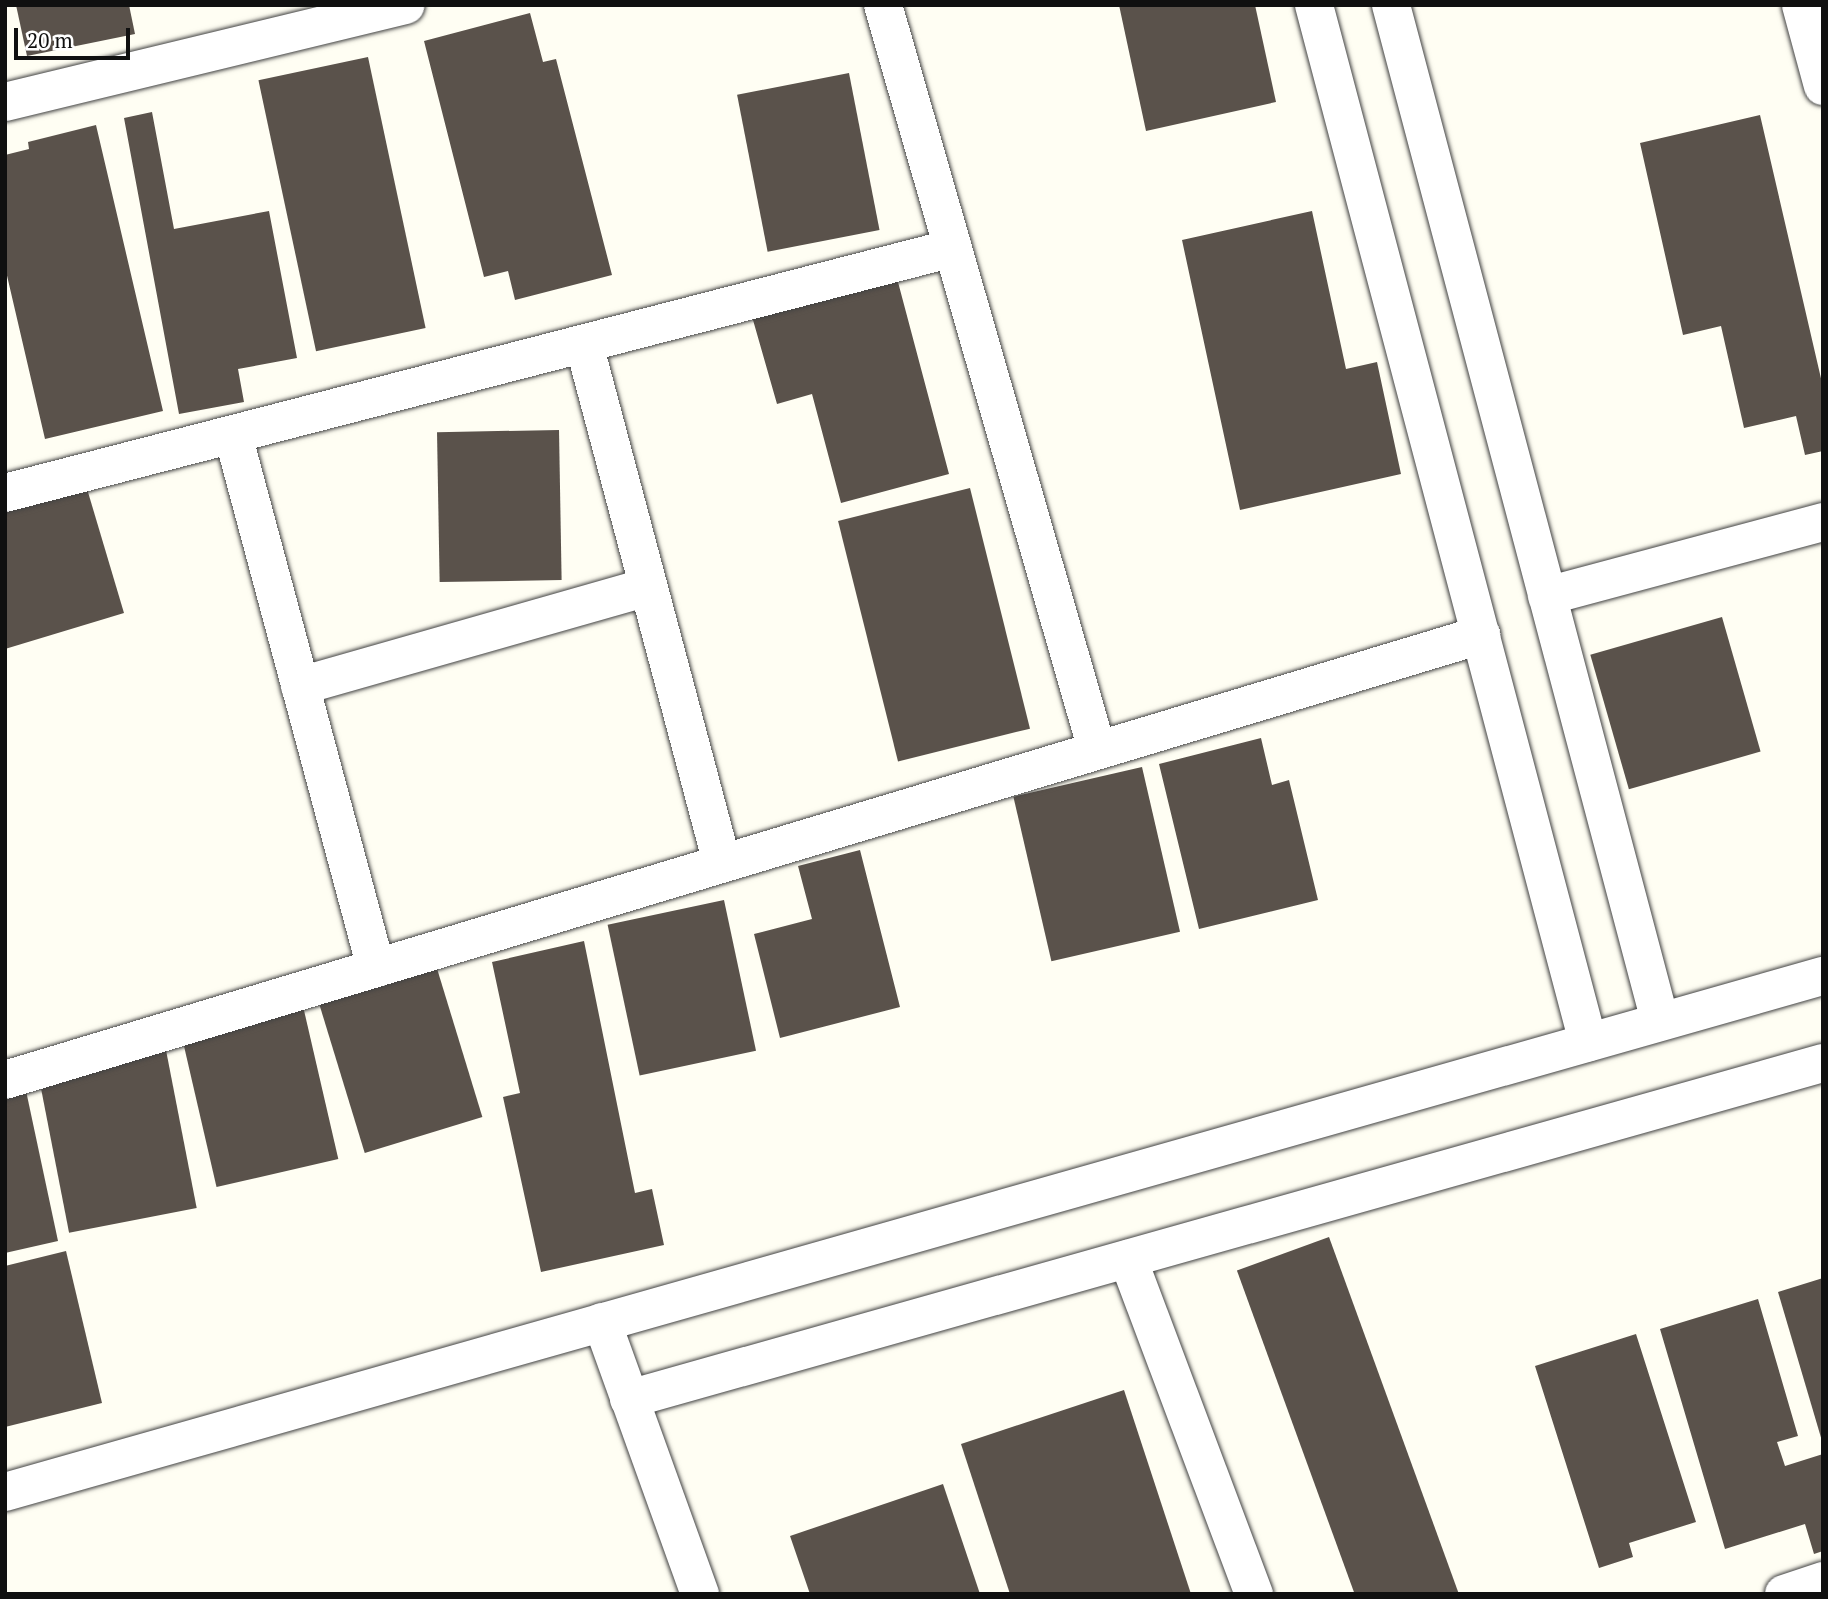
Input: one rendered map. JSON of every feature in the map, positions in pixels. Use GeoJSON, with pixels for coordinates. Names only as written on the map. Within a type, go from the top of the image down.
{"type":"FeatureCollection","features":[{"type":"Feature","properties":{"kind":"street"},"geometry":{"type":"LineString","coordinates":[[5,102],[405,5]]}},
{"type":"Feature","properties":{"kind":"street"},"geometry":{"type":"LineString","coordinates":[[883,5],[1097,750]]}},
{"type":"Feature","properties":{"kind":"street"},"geometry":{"type":"LineString","coordinates":[[1314,5],[1588,1042]]}},
{"type":"Feature","properties":{"kind":"street"},"geometry":{"type":"LineString","coordinates":[[1391,5],[1660,1021]]}},
{"type":"Feature","properties":{"kind":"street"},"geometry":{"type":"LineString","coordinates":[[1801,5],[1823,86]]}},
{"type":"Feature","properties":{"kind":"street"},"geometry":{"type":"LineString","coordinates":[[5,493],[953,248]]}},
{"type":"Feature","properties":{"kind":"street"},"geometry":{"type":"LineString","coordinates":[[584,344],[722,863]]}},
{"type":"Feature","properties":{"kind":"street"},"geometry":{"type":"LineString","coordinates":[[233,435],[376,968]]}},
{"type":"Feature","properties":{"kind":"street"},"geometry":{"type":"LineString","coordinates":[[1548,596],[1823,522]]}},
{"type":"Feature","properties":{"kind":"street"},"geometry":{"type":"LineString","coordinates":[[300,686],[648,587]]}},
{"type":"Feature","properties":{"kind":"street"},"geometry":{"type":"LineString","coordinates":[[8,1069],[376,968],[1480,635]]}},
{"type":"Feature","properties":{"kind":"street"},"geometry":{"type":"LineString","coordinates":[[5,1492],[1823,976]]}},
{"type":"Feature","properties":{"kind":"street"},"geometry":{"type":"LineString","coordinates":[[629,1399],[1823,1063]]}},
{"type":"Feature","properties":{"kind":"street"},"geometry":{"type":"LineString","coordinates":[[1128,1259],[1254,1594]]}},
{"type":"Feature","properties":{"kind":"street"},"geometry":{"type":"LineString","coordinates":[[602,1322],[700,1594]]}},
{"type":"Feature","properties":{"kind":"street"},"geometry":{"type":"LineString","coordinates":[[1784,1594],[1823,1581]]}},
{"type":"Feature","properties":{"kind":"building"},"geometry":{"type":"Polygon","coordinates":[[[16,5],[129,5],[135,34],[27,56],[16,5]]]}},
{"type":"Feature","properties":{"kind":"building"},"geometry":{"type":"Polygon","coordinates":[[[1119,5],[1255,5],[1276,102],[1146,131],[1119,5]]]}},
{"type":"Feature","properties":{"kind":"building"},"geometry":{"type":"Polygon","coordinates":[[[530,13],[543,62],[556,59],[612,275],[515,300],[508,271],[484,277],[424,41],[530,13]]]}},
{"type":"Feature","properties":{"kind":"building"},"geometry":{"type":"Polygon","coordinates":[[[368,57],[426,328],[316,351],[258,80],[368,57]]]}},
{"type":"Feature","properties":{"kind":"building"},"geometry":{"type":"Polygon","coordinates":[[[849,73],[880,230],[768,252],[737,95],[849,73]]]}},
{"type":"Feature","properties":{"kind":"building"},"geometry":{"type":"Polygon","coordinates":[[[152,112],[174,229],[269,211],[297,358],[238,369],[244,402],[179,414],[124,118],[152,112]]]}},
{"type":"Feature","properties":{"kind":"building"},"geometry":{"type":"Polygon","coordinates":[[[1760,115],[1823,387],[1823,451],[1805,455],[1796,416],[1744,428],[1721,326],[1683,335],[1640,143],[1760,115]]]}},
{"type":"Feature","properties":{"kind":"building"},"geometry":{"type":"Polygon","coordinates":[[[96,125],[163,411],[45,439],[5,267],[5,155],[29,149],[28,142],[96,125]]]}},
{"type":"Feature","properties":{"kind":"building"},"geometry":{"type":"Polygon","coordinates":[[[1312,211],[1346,369],[1377,362],[1401,474],[1240,510],[1182,240],[1312,211]]]}},
{"type":"Feature","properties":{"kind":"building"},"geometry":{"type":"Polygon","coordinates":[[[894,267],[949,474],[841,503],[812,394],[777,404],[751,313],[894,267]]]}},
{"type":"Feature","properties":{"kind":"building"},"geometry":{"type":"Polygon","coordinates":[[[559,430],[562,580],[440,582],[437,432],[559,430]]]}},
{"type":"Feature","properties":{"kind":"building"},"geometry":{"type":"Polygon","coordinates":[[[85,482],[124,613],[5,649],[5,507],[85,482]]]}},
{"type":"Feature","properties":{"kind":"building"},"geometry":{"type":"Polygon","coordinates":[[[970,488],[1030,729],[898,762],[838,521],[970,488]]]}},
{"type":"Feature","properties":{"kind":"building"},"geometry":{"type":"Polygon","coordinates":[[[1722,617],[1761,752],[1629,789],[1590,655],[1722,617]]]}},
{"type":"Feature","properties":{"kind":"building"},"geometry":{"type":"Polygon","coordinates":[[[1261,738],[1272,785],[1289,780],[1318,900],[1199,929],[1159,764],[1261,738]]]}},
{"type":"Feature","properties":{"kind":"building"},"geometry":{"type":"Polygon","coordinates":[[[1142,767],[1180,932],[1051,961],[1013,797],[1142,767]]]}},
{"type":"Feature","properties":{"kind":"building"},"geometry":{"type":"Polygon","coordinates":[[[860,850],[900,1007],[780,1038],[754,934],[812,919],[798,866],[860,850]]]}},
{"type":"Feature","properties":{"kind":"building"},"geometry":{"type":"Polygon","coordinates":[[[724,900],[756,1051],[640,1075],[608,925],[724,900]]]}},
{"type":"Feature","properties":{"kind":"building"},"geometry":{"type":"Polygon","coordinates":[[[584,941],[635,1193],[652,1189],[664,1245],[541,1272],[503,1097],[520,1093],[492,962],[584,941]]]}},
{"type":"Feature","properties":{"kind":"building"},"geometry":{"type":"Polygon","coordinates":[[[435,962],[482,1117],[365,1153],[317,998],[435,962]]]}},
{"type":"Feature","properties":{"kind":"building"},"geometry":{"type":"Polygon","coordinates":[[[303,1006],[338,1159],[217,1187],[181,1034],[303,1006]]]}},
{"type":"Feature","properties":{"kind":"building"},"geometry":{"type":"Polygon","coordinates":[[[165,1045],[197,1208],[69,1233],[37,1070],[165,1045]]]}},
{"type":"Feature","properties":{"kind":"building"},"geometry":{"type":"Polygon","coordinates":[[[25,1086],[58,1241],[5,1253],[5,1091],[25,1086]]]}},
{"type":"Feature","properties":{"kind":"building"},"geometry":{"type":"Polygon","coordinates":[[[1329,1237],[1459,1593],[1355,1594],[1237,1271],[1329,1237]]]}},
{"type":"Feature","properties":{"kind":"building"},"geometry":{"type":"Polygon","coordinates":[[[66,1251],[102,1403],[5,1427],[5,1266],[66,1251]]]}},
{"type":"Feature","properties":{"kind":"building"},"geometry":{"type":"Polygon","coordinates":[[[1823,1278],[1823,1440],[1822,1441],[1778,1292],[1823,1278]]]}},
{"type":"Feature","properties":{"kind":"building"},"geometry":{"type":"Polygon","coordinates":[[[1758,1299],[1798,1436],[1777,1442],[1785,1466],[1823,1454],[1823,1551],[1814,1554],[1805,1524],[1725,1549],[1660,1329],[1758,1299]]]}},
{"type":"Feature","properties":{"kind":"building"},"geometry":{"type":"Polygon","coordinates":[[[1636,1334],[1696,1522],[1629,1543],[1633,1557],[1599,1568],[1535,1366],[1636,1334]]]}},
{"type":"Feature","properties":{"kind":"building"},"geometry":{"type":"Polygon","coordinates":[[[1124,1390],[1191,1594],[1010,1594],[961,1444],[1124,1390]]]}},
{"type":"Feature","properties":{"kind":"building"},"geometry":{"type":"Polygon","coordinates":[[[943,1484],[980,1594],[810,1594],[790,1536],[943,1484]]]}}]}
